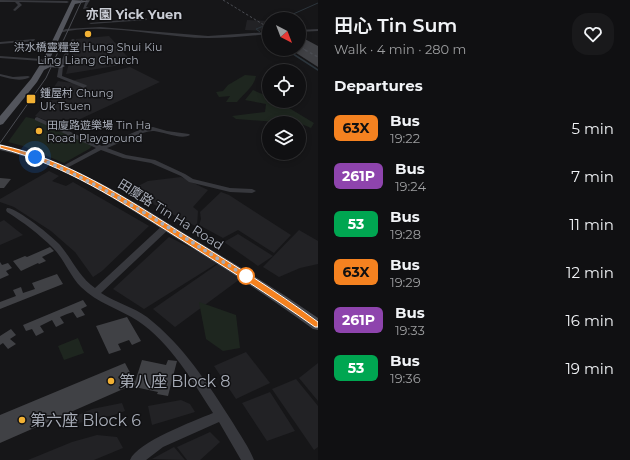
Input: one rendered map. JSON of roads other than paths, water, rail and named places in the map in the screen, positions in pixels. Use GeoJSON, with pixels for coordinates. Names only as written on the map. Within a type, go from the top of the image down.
{"type":"FeatureCollection","features":[{"type":"Feature","properties":{"kind":"main road"},"geometry":{"type":"LineString","coordinates":[[72,1],[88,3]]}},
{"type":"Feature","properties":{"kind":"main road"},"geometry":{"type":"LineString","coordinates":[[0,109],[44,64],[63,29],[72,1]]}},
{"type":"Feature","properties":{"kind":"main road"},"geometry":{"type":"LineString","coordinates":[[44,64],[72,1]]}},
{"type":"Feature","properties":{"kind":"main road"},"geometry":{"type":"LineString","coordinates":[[44,64],[61,66]]}},
{"type":"Feature","properties":{"kind":"main road"},"geometry":{"type":"LineString","coordinates":[[0,122],[32,77]]}},
{"type":"Feature","properties":{"kind":"street"},"geometry":{"type":"LineString","coordinates":[[0,1],[72,1]]}},
{"type":"Feature","properties":{"kind":"street"},"geometry":{"type":"LineString","coordinates":[[15,10],[20,5],[16,1]]}},
{"type":"Feature","properties":{"kind":"street"},"geometry":{"type":"LineString","coordinates":[[79,29],[78,26],[81,24],[146,19]]}},
{"type":"Feature","properties":{"kind":"street"},"geometry":{"type":"LineString","coordinates":[[63,29],[100,28],[153,31],[197,37],[262,33]]}},
{"type":"Feature","properties":{"kind":"street"},"geometry":{"type":"LineString","coordinates":[[306,31],[318,30]]}},
{"type":"Feature","properties":{"kind":"street"},"geometry":{"type":"LineString","coordinates":[[0,44],[34,40]]}},
{"type":"Feature","properties":{"kind":"street"},"geometry":{"type":"LineString","coordinates":[[73,40],[61,66],[59,77],[84,86]]}},
{"type":"Feature","properties":{"kind":"street"},"geometry":{"type":"LineString","coordinates":[[0,57],[44,64]]}},
{"type":"Feature","properties":{"kind":"street"},"geometry":{"type":"LineString","coordinates":[[0,75],[9,77],[32,77]]}},
{"type":"Feature","properties":{"kind":"street"},"geometry":{"type":"LineString","coordinates":[[0,81],[9,77]]}},
{"type":"Feature","properties":{"kind":"street"},"geometry":{"type":"LineString","coordinates":[[37,119],[125,157],[153,161],[183,175],[190,181],[230,190],[252,191]]}},
{"type":"Feature","properties":{"kind":"street"},"geometry":{"type":"LineString","coordinates":[[63,168],[93,151],[144,130],[153,129],[167,133],[187,135]]}},
{"type":"Feature","properties":{"kind":"street","name":"田廈路 Tin Ha Road"},"geometry":{"type":"LineString","coordinates":[[0,147],[23,152],[63,168],[117,196],[274,294],[318,324]]}},
{"type":"Feature","properties":{"kind":"street"},"geometry":{"type":"LineString","coordinates":[[10,210],[28,222],[52,242],[84,285],[108,302],[142,319],[162,336],[185,361],[221,415],[248,460]]}},
{"type":"Feature","properties":{"kind":"street"},"geometry":{"type":"LineString","coordinates":[[95,293],[167,226]]}},
{"type":"Feature","properties":{"kind":"street"},"geometry":{"type":"LineString","coordinates":[[136,460],[160,444],[221,415]]}},
{"type":"Feature","properties":{"kind":"waterway"},"geometry":{"type":"LineString","coordinates":[[298,12],[318,3]]}},
{"type":"Feature","properties":{"kind":"waterway"},"geometry":{"type":"LineString","coordinates":[[260,32],[256,29],[262,27]]}},
{"type":"Feature","properties":{"kind":"waterway"},"geometry":{"type":"LineString","coordinates":[[296,56],[318,70]]}},
{"type":"Feature","properties":{"kind":"tram line"},"geometry":{"type":"LineString","coordinates":[[0,143],[46,78],[82,0]]}},
{"type":"Feature","properties":{"kind":"railway"},"geometry":{"type":"LineString","coordinates":[[223,0],[262,24]]}},
{"type":"Feature","properties":{"kind":"railway"},"geometry":{"type":"LineString","coordinates":[[306,51],[318,57]]}},
{"type":"Feature","properties":{"kind":"place","name":"洪水橋靈糧堂 Hung Shui Kiu Ling Liang Church"},"geometry":{"type":"Point","coordinates":[88,34]}},
{"type":"Feature","properties":{"kind":"place","name":"鍾屋村 Chung Uk Tsuen"},"geometry":{"type":"Point","coordinates":[31,99]}},
{"type":"Feature","properties":{"kind":"place","name":"田廈路遊樂場 Tin Ha Road Playground"},"geometry":{"type":"Point","coordinates":[39,131]}},
{"type":"Feature","properties":{"kind":"place","name":"第八座 Block 8"},"geometry":{"type":"Point","coordinates":[111,381]}},
{"type":"Feature","properties":{"kind":"place","name":"第六座 Block 6"},"geometry":{"type":"Point","coordinates":[22,420]}},
{"type":"Feature","properties":{"kind":"district","name":"亦園 Yick Yuen"},"geometry":{"type":"Point","coordinates":[134,14]}}]}
